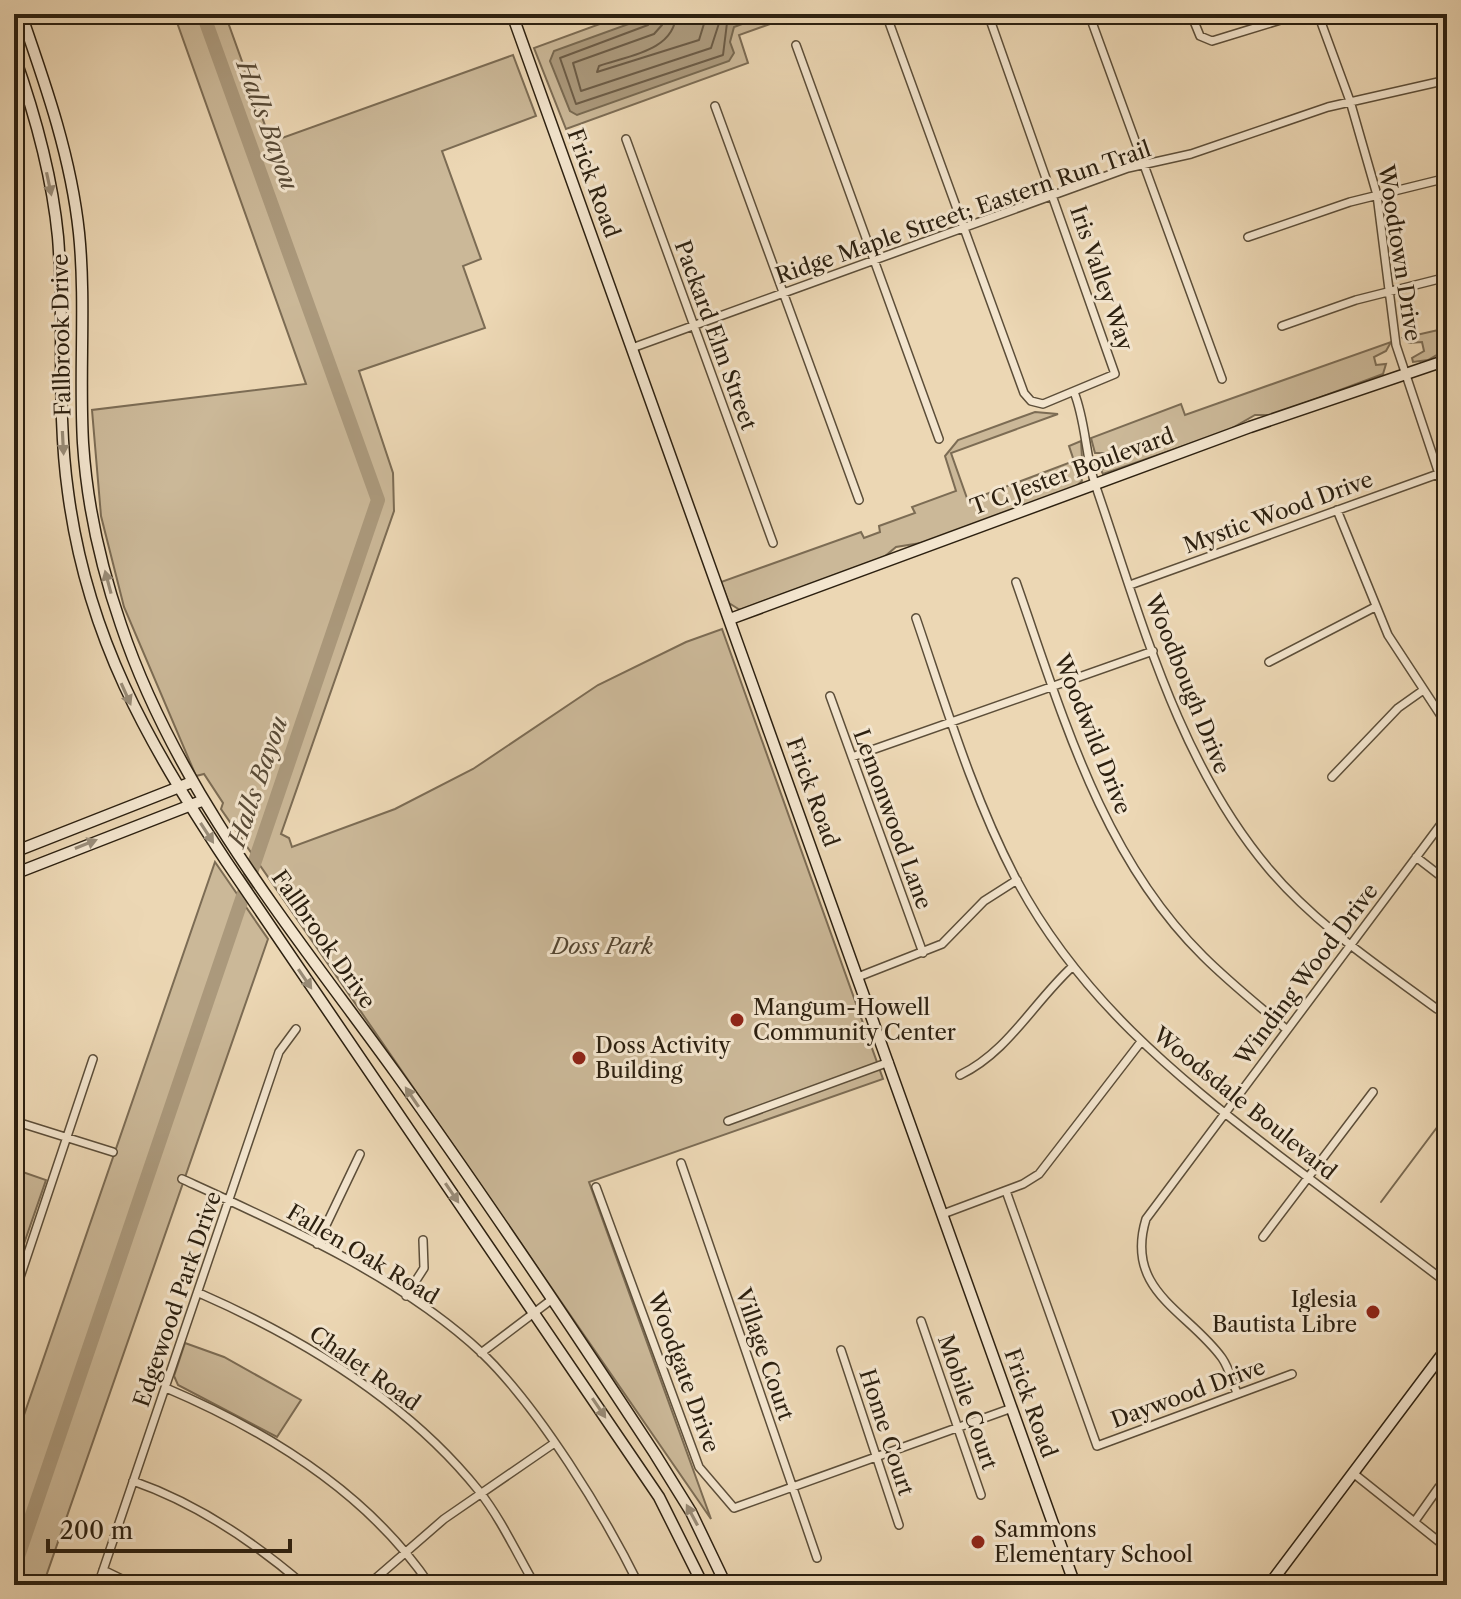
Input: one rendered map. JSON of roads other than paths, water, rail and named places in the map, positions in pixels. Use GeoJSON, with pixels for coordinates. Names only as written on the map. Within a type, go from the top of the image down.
{"type":"FeatureCollection","features":[{"type":"Feature","properties":{"kind":"main road","name":"Fallbrook Drive"},"geometry":{"type":"LineString","coordinates":[[21,14],[60,130],[79,235],[83,443],[98,541],[135,661],[164,730],[192,782],[272,901],[446,1146],[655,1454],[691,1512],[726,1585]]}},
{"type":"Feature","properties":{"kind":"main road","name":"Frick Road"},"geometry":{"type":"LineString","coordinates":[[512,14],[1075,1585]]}},
{"type":"Feature","properties":{"kind":"main road","name":"Fallbrook Drive"},"geometry":{"type":"LineString","coordinates":[[14,55],[40,134],[57,236],[62,444],[77,546],[115,669],[133,709],[177,787],[261,914],[638,1465],[669,1515],[703,1585]]}},
{"type":"Feature","properties":{"kind":"main road"},"geometry":{"type":"LineString","coordinates":[[40,134],[60,130]]}},
{"type":"Feature","properties":{"kind":"main road","name":"T C Jester Boulevard"},"geometry":{"type":"LineString","coordinates":[[1429,364],[1447,352]]}},
{"type":"Feature","properties":{"kind":"main road","name":"T C Jester Boulevard"},"geometry":{"type":"LineString","coordinates":[[730,619],[1095,484],[1447,360]]}},
{"type":"Feature","properties":{"kind":"main road"},"geometry":{"type":"LineString","coordinates":[[14,852],[192,782]]}},
{"type":"Feature","properties":{"kind":"main road"},"geometry":{"type":"LineString","coordinates":[[14,874],[204,800]]}},
{"type":"Feature","properties":{"kind":"main road"},"geometry":{"type":"LineString","coordinates":[[326,1009],[341,999]]}},
{"type":"Feature","properties":{"kind":"main road"},"geometry":{"type":"LineString","coordinates":[[428,1158],[446,1146]]}},
{"type":"Feature","properties":{"kind":"main road"},"geometry":{"type":"LineString","coordinates":[[1269,1585],[1447,1348]]}},
{"type":"Feature","properties":{"kind":"main road"},"geometry":{"type":"LineString","coordinates":[[638,1465],[655,1454]]}},
{"type":"Feature","properties":{"kind":"street"},"geometry":{"type":"LineString","coordinates":[[886,14],[1024,393],[1031,401],[1043,404],[1074,392]]}},
{"type":"Feature","properties":{"kind":"street","name":"Iris Valley Way"},"geometry":{"type":"LineString","coordinates":[[988,14],[1115,374],[1074,392]]}},
{"type":"Feature","properties":{"kind":"street"},"geometry":{"type":"LineString","coordinates":[[1089,14],[1222,379]]}},
{"type":"Feature","properties":{"kind":"street"},"geometry":{"type":"LineString","coordinates":[[1191,14],[1205,39],[1219,40],[1300,14]]}},
{"type":"Feature","properties":{"kind":"street","name":"Woodtown Drive"},"geometry":{"type":"LineString","coordinates":[[1318,14],[1350,101],[1377,195],[1392,289],[1396,345],[1447,498]]}},
{"type":"Feature","properties":{"kind":"street"},"geometry":{"type":"LineString","coordinates":[[796,45],[939,439]]}},
{"type":"Feature","properties":{"kind":"street","name":"Ridge Maple Street; Eastern Run Trail"},"geometry":{"type":"LineString","coordinates":[[632,348],[1144,164],[1191,154],[1350,101],[1447,80]]}},
{"type":"Feature","properties":{"kind":"street"},"geometry":{"type":"LineString","coordinates":[[715,106],[859,500]]}},
{"type":"Feature","properties":{"kind":"street","name":"Packard Elm Street"},"geometry":{"type":"LineString","coordinates":[[626,139],[773,543]]}},
{"type":"Feature","properties":{"kind":"street"},"geometry":{"type":"LineString","coordinates":[[1248,237],[1377,195],[1447,178]]}},
{"type":"Feature","properties":{"kind":"street"},"geometry":{"type":"LineString","coordinates":[[1282,326],[1392,289],[1447,277]]}},
{"type":"Feature","properties":{"kind":"street","name":"Woodbough Drive"},"geometry":{"type":"LineString","coordinates":[[1074,392],[1084,422],[1089,466],[1153,651],[1189,747],[1226,813],[1270,871],[1350,944],[1437,1009]]}},
{"type":"Feature","properties":{"kind":"street","name":"Mystic Wood Drive"},"geometry":{"type":"LineString","coordinates":[[1130,585],[1438,474]]}},
{"type":"Feature","properties":{"kind":"street"},"geometry":{"type":"LineString","coordinates":[[1337,510],[1375,607],[1422,691],[1447,725]]}},
{"type":"Feature","properties":{"kind":"street","name":"Woodwild Drive"},"geometry":{"type":"LineString","coordinates":[[1016,582],[1097,800],[1132,865],[1202,955],[1286,1029]]}},
{"type":"Feature","properties":{"kind":"street"},"geometry":{"type":"LineString","coordinates":[[1269,662],[1375,607]]}},
{"type":"Feature","properties":{"kind":"street","name":"Woodsdale Boulevard"},"geometry":{"type":"LineString","coordinates":[[916,618],[984,809],[1017,880],[1072,967],[1140,1043],[1225,1114],[1447,1283]]}},
{"type":"Feature","properties":{"kind":"street"},"geometry":{"type":"LineString","coordinates":[[852,757],[1153,651]]}},
{"type":"Feature","properties":{"kind":"street"},"geometry":{"type":"LineString","coordinates":[[1332,777],[1398,708],[1422,691]]}},
{"type":"Feature","properties":{"kind":"street","name":"Lemonwood Lane"},"geometry":{"type":"LineString","coordinates":[[830,696],[923,953]]}},
{"type":"Feature","properties":{"kind":"street","name":"Winding Wood Drive"},"geometry":{"type":"LineString","coordinates":[[1237,1393],[1222,1358],[1159,1295],[1141,1249],[1142,1232],[1155,1204],[1447,816]]}},
{"type":"Feature","properties":{"kind":"street"},"geometry":{"type":"LineString","coordinates":[[1416,857],[1447,881]]}},
{"type":"Feature","properties":{"kind":"street"},"geometry":{"type":"LineString","coordinates":[[858,977],[942,944],[984,901],[1017,880]]}},
{"type":"Feature","properties":{"kind":"street"},"geometry":{"type":"LineString","coordinates":[[960,1075],[995,1055],[1035,1004],[1072,967]]}},
{"type":"Feature","properties":{"kind":"street","name":"Edgewood Park Drive"},"geometry":{"type":"LineString","coordinates":[[98,1585],[279,1052],[296,1029]]}},
{"type":"Feature","properties":{"kind":"street"},"geometry":{"type":"LineString","coordinates":[[943,1214],[1006,1191],[1039,1174],[1140,1043]]}},
{"type":"Feature","properties":{"kind":"street"},"geometry":{"type":"LineString","coordinates":[[14,1295],[93,1059]]}},
{"type":"Feature","properties":{"kind":"street"},"geometry":{"type":"LineString","coordinates":[[728,1121],[889,1062]]}},
{"type":"Feature","properties":{"kind":"street"},"geometry":{"type":"LineString","coordinates":[[1263,1237],[1373,1092]]}},
{"type":"Feature","properties":{"kind":"street"},"geometry":{"type":"LineString","coordinates":[[14,1121],[113,1152]]}},
{"type":"Feature","properties":{"kind":"street"},"geometry":{"type":"LineString","coordinates":[[317,1244],[360,1154]]}},
{"type":"Feature","properties":{"kind":"street","name":"Village Court"},"geometry":{"type":"LineString","coordinates":[[681,1163],[817,1558]]}},
{"type":"Feature","properties":{"kind":"street","name":"Fallen Oak Road"},"geometry":{"type":"LineString","coordinates":[[182,1179],[317,1244],[406,1296],[481,1353],[522,1399],[553,1444],[604,1521],[639,1585]]}},
{"type":"Feature","properties":{"kind":"street","name":"Woodgate Drive"},"geometry":{"type":"LineString","coordinates":[[596,1187],[699,1467],[734,1508],[1012,1408]]}},
{"type":"Feature","properties":{"kind":"street","name":"Daywood Drive"},"geometry":{"type":"LineString","coordinates":[[1006,1191],[1097,1446],[1292,1374]]}},
{"type":"Feature","properties":{"kind":"street"},"geometry":{"type":"LineString","coordinates":[[406,1296],[424,1268],[423,1240]]}},
{"type":"Feature","properties":{"kind":"street","name":"Chalet Road"},"geometry":{"type":"LineString","coordinates":[[199,1293],[266,1323],[386,1399],[437,1445],[481,1493],[535,1585]]}},
{"type":"Feature","properties":{"kind":"street"},"geometry":{"type":"LineString","coordinates":[[481,1353],[551,1300]]}},
{"type":"Feature","properties":{"kind":"street","name":"Mobile Court"},"geometry":{"type":"LineString","coordinates":[[921,1321],[981,1495]]}},
{"type":"Feature","properties":{"kind":"street","name":"Home Court"},"geometry":{"type":"LineString","coordinates":[[841,1350],[899,1525]]}},
{"type":"Feature","properties":{"kind":"street"},"geometry":{"type":"LineString","coordinates":[[166,1388],[289,1451],[353,1499],[406,1549],[430,1585]]}},
{"type":"Feature","properties":{"kind":"street"},"geometry":{"type":"LineString","coordinates":[[368,1585],[406,1549],[553,1444]]}},
{"type":"Feature","properties":{"kind":"street"},"geometry":{"type":"LineString","coordinates":[[1353,1473],[1447,1548]]}},
{"type":"Feature","properties":{"kind":"street"},"geometry":{"type":"LineString","coordinates":[[133,1481],[190,1505],[228,1528],[304,1585]]}},
{"type":"Feature","properties":{"kind":"street"},"geometry":{"type":"LineString","coordinates":[[1415,1521],[1439,1487]]}},
{"type":"Feature","properties":{"kind":"street"},"geometry":{"type":"LineString","coordinates":[[103,1570],[134,1585]]}},
{"type":"Feature","properties":{"kind":"water"},"geometry":{"type":"Polygon","coordinates":[[[656,14],[769,14],[734,27],[730,42],[734,53],[729,61],[577,115],[570,111],[550,61],[554,51],[656,14]]]}},
{"type":"Feature","properties":{"kind":"waterway","name":"Halls Bayou"},"geometry":{"type":"LineString","coordinates":[[14,1568],[378,500],[203,14]]}},
{"type":"Feature","properties":{"kind":"waterway"},"geometry":{"type":"LineString","coordinates":[[1381,1202],[1447,1114]]}},
{"type":"Feature","properties":{"kind":"place","name":"Mangum-Howell Community Center"},"geometry":{"type":"Point","coordinates":[737,1020]}},
{"type":"Feature","properties":{"kind":"place","name":"Doss Activity Building"},"geometry":{"type":"Point","coordinates":[579,1058]}},
{"type":"Feature","properties":{"kind":"place","name":"Iglesia Bautista Libre"},"geometry":{"type":"Point","coordinates":[1373,1312]}},
{"type":"Feature","properties":{"kind":"place","name":"Sammons Elementary School"},"geometry":{"type":"Point","coordinates":[978,1542]}},
{"type":"Feature","properties":{"kind":"park label","name":"Doss Park"},"geometry":{"type":"Point","coordinates":[602,946]}}]}
